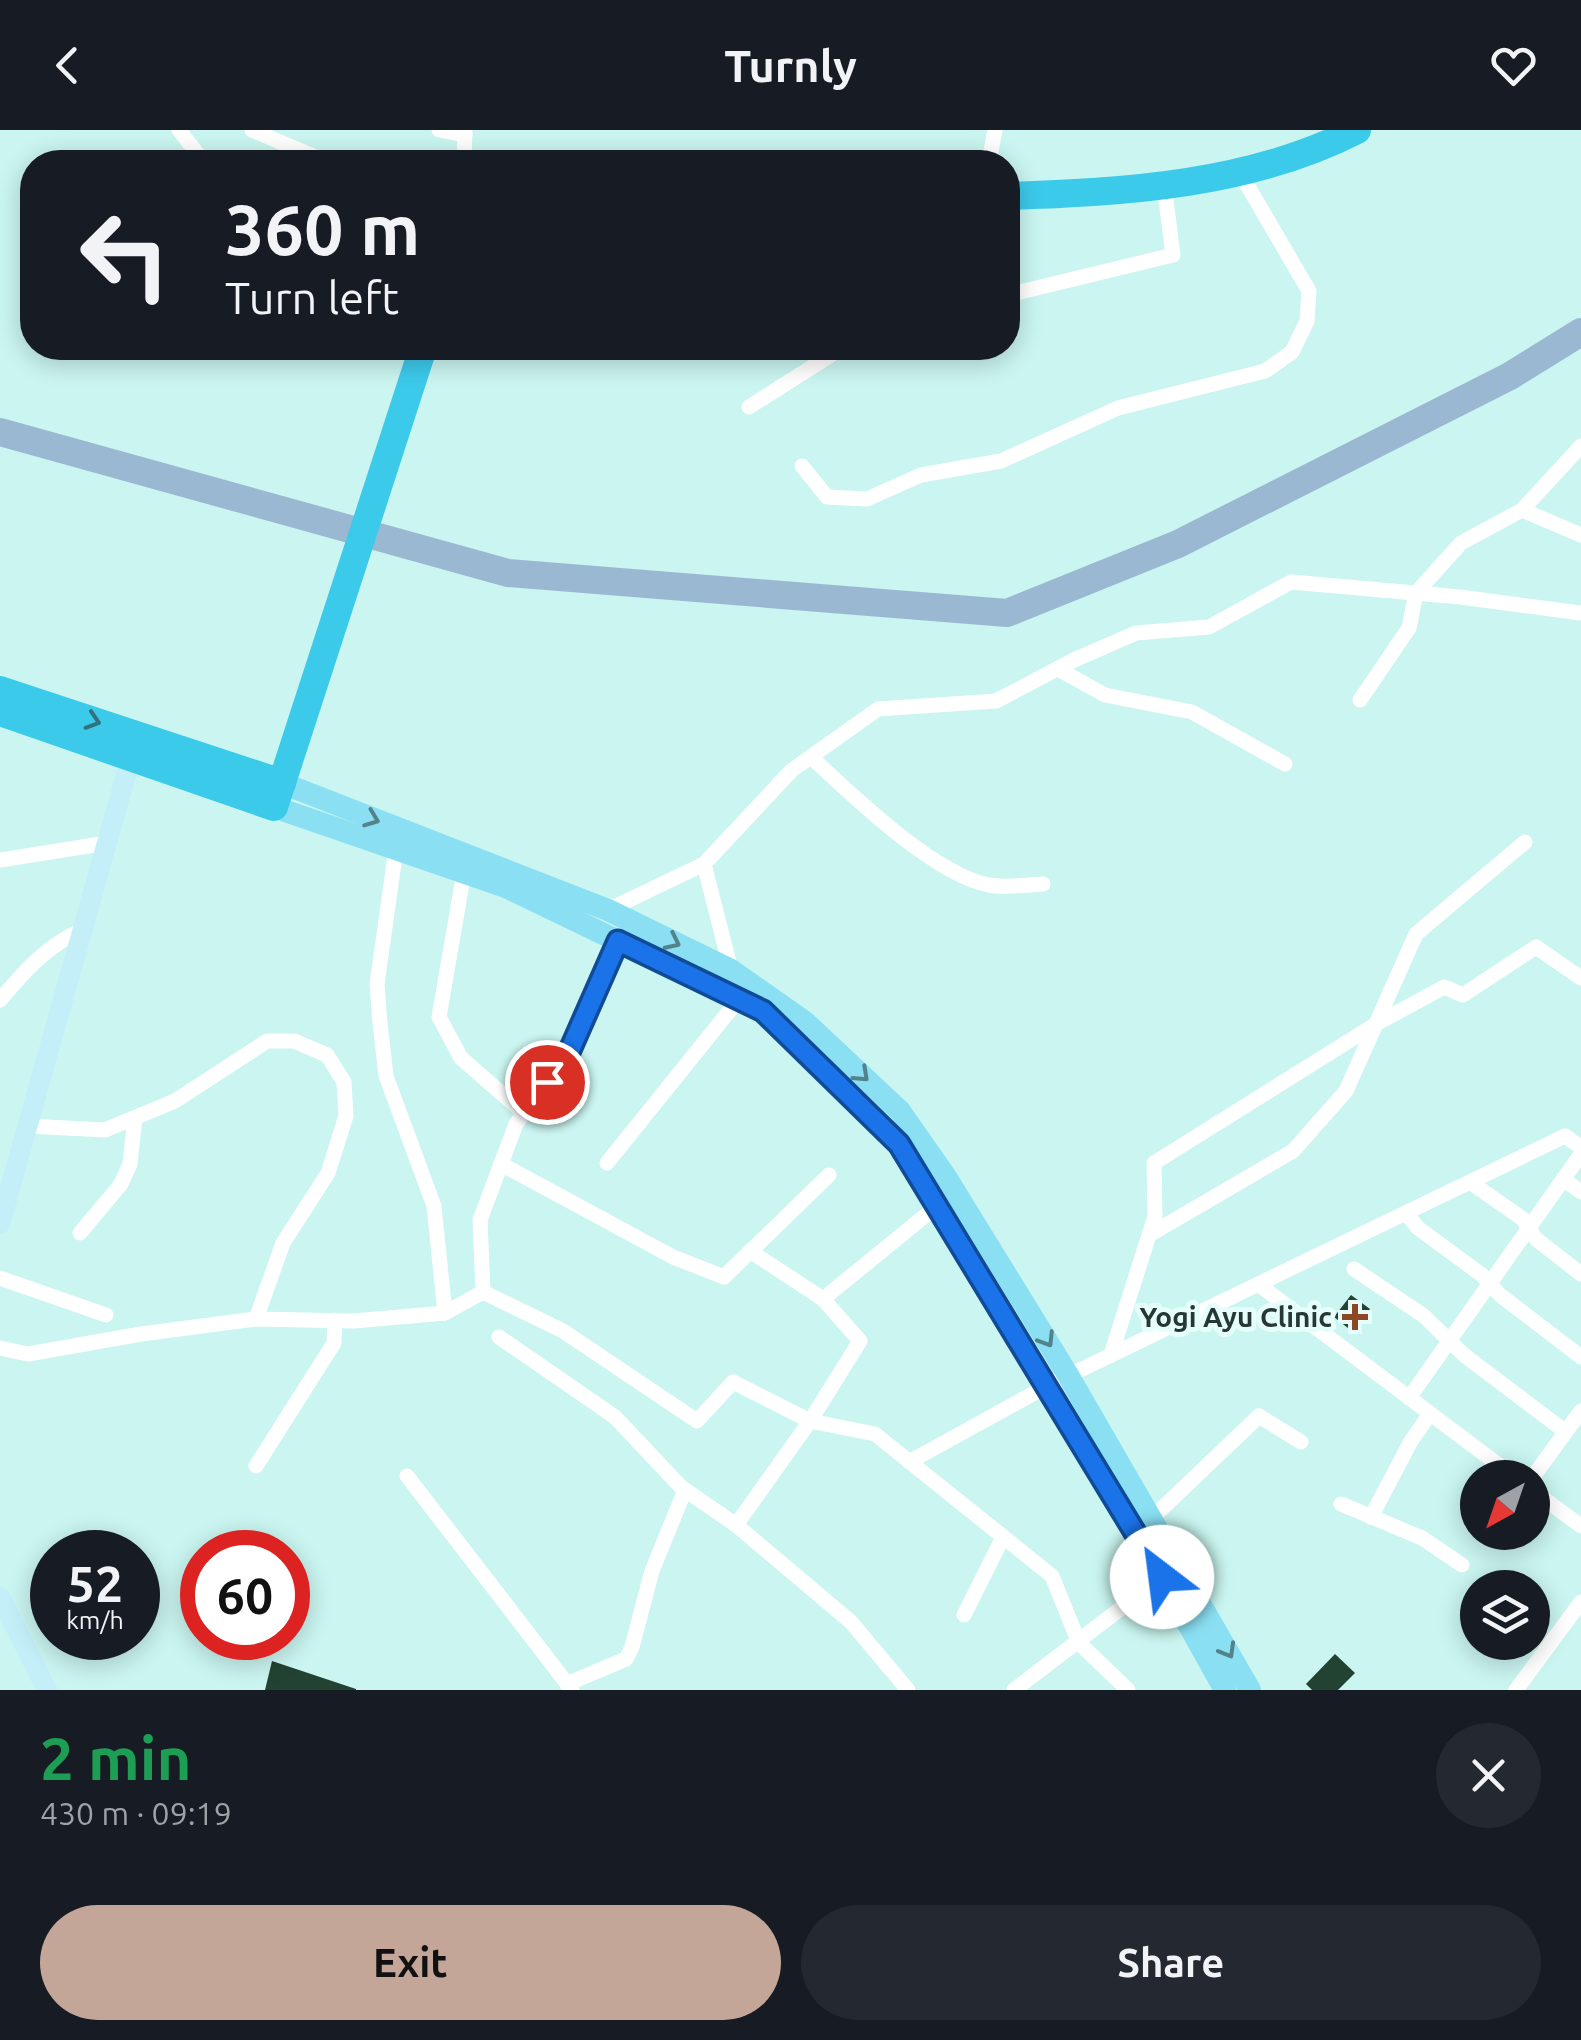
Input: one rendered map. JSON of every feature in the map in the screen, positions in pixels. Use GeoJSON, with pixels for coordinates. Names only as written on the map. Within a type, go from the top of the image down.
{"type":"FeatureCollection","features":[{"type":"Feature","properties":{"kind":"highway"},"geometry":{"type":"LineString","coordinates":[[1020,195],[1200,181],[1316,151],[1357,130]]}},
{"type":"Feature","properties":{"kind":"highway"},"geometry":{"type":"LineString","coordinates":[[278,795],[419,360]]}},
{"type":"Feature","properties":{"kind":"highway"},"geometry":{"type":"LineString","coordinates":[[0,690],[278,795]]}},
{"type":"Feature","properties":{"kind":"highway"},"geometry":{"type":"LineString","coordinates":[[0,712],[131,757],[278,795]]}},
{"type":"Feature","properties":{"kind":"main road"},"geometry":{"type":"LineString","coordinates":[[278,795],[373,841],[506,887],[763,1011],[899,1144],[1152,1518],[1250,1690]]}},
{"type":"Feature","properties":{"kind":"main road"},"geometry":{"type":"LineString","coordinates":[[278,795],[608,910],[731,970],[806,1022],[900,1111],[946,1177],[1225,1690]]}},
{"type":"Feature","properties":{"kind":"street"},"geometry":{"type":"LineString","coordinates":[[179,130],[195,150]]}},
{"type":"Feature","properties":{"kind":"street"},"geometry":{"type":"LineString","coordinates":[[252,130],[299,150]]}},
{"type":"Feature","properties":{"kind":"street"},"geometry":{"type":"LineString","coordinates":[[439,130],[465,133]]}},
{"type":"Feature","properties":{"kind":"street"},"geometry":{"type":"LineString","coordinates":[[802,466],[827,497],[866,500],[921,475],[1000,461],[1118,408],[1265,371],[1292,352],[1308,321],[1309,291],[1239,171]]}},
{"type":"Feature","properties":{"kind":"street"},"geometry":{"type":"LineString","coordinates":[[1020,292],[1173,255],[1164,184]]}},
{"type":"Feature","properties":{"kind":"street"},"geometry":{"type":"LineString","coordinates":[[749,407],[823,360]]}},
{"type":"Feature","properties":{"kind":"street"},"geometry":{"type":"LineString","coordinates":[[1360,700],[1409,628],[1416,593],[1461,543],[1522,510],[1581,446]]}},
{"type":"Feature","properties":{"kind":"street"},"geometry":{"type":"LineString","coordinates":[[1522,510],[1581,535]]}},
{"type":"Feature","properties":{"kind":"street"},"geometry":{"type":"LineString","coordinates":[[608,910],[704,864],[792,770],[878,710],[996,701],[1136,633],[1208,627],[1291,582],[1581,613]]}},
{"type":"Feature","properties":{"kind":"street"},"geometry":{"type":"LineString","coordinates":[[1058,669],[1105,694],[1192,712],[1285,764]]}},
{"type":"Feature","properties":{"kind":"street"},"geometry":{"type":"LineString","coordinates":[[0,1224],[131,757]]}},
{"type":"Feature","properties":{"kind":"street"},"geometry":{"type":"LineString","coordinates":[[811,757],[887,826],[965,877],[991,886],[1043,884]]}},
{"type":"Feature","properties":{"kind":"street"},"geometry":{"type":"LineString","coordinates":[[1148,1235],[1293,1151],[1346,1091],[1416,934],[1525,842]]}},
{"type":"Feature","properties":{"kind":"street"},"geometry":{"type":"LineString","coordinates":[[0,860],[107,843]]}},
{"type":"Feature","properties":{"kind":"street"},"geometry":{"type":"LineString","coordinates":[[396,849],[377,984],[380,1023],[386,1076],[434,1206],[445,1313]]}},
{"type":"Feature","properties":{"kind":"street"},"geometry":{"type":"LineString","coordinates":[[704,864],[731,970]]}},
{"type":"Feature","properties":{"kind":"street"},"geometry":{"type":"LineString","coordinates":[[464,872],[439,1018],[461,1058],[524,1113]]}},
{"type":"Feature","properties":{"kind":"street"},"geometry":{"type":"LineString","coordinates":[[0,1000],[32,964],[64,938],[83,930]]}},
{"type":"Feature","properties":{"kind":"street"},"geometry":{"type":"LineString","coordinates":[[483,1292],[480,1220],[516,1124],[570,1050],[618,941]]}},
{"type":"Feature","properties":{"kind":"street"},"geometry":{"type":"LineString","coordinates":[[1111,1355],[1154,1216],[1154,1163],[1444,986],[1462,995],[1536,947],[1581,978]]}},
{"type":"Feature","properties":{"kind":"street"},"geometry":{"type":"LineString","coordinates":[[607,1163],[739,999]]}},
{"type":"Feature","properties":{"kind":"street"},"geometry":{"type":"LineString","coordinates":[[28,1126],[106,1130],[174,1101],[268,1041],[294,1041],[327,1055],[344,1082],[346,1116],[328,1173],[283,1243],[256,1319]]}},
{"type":"Feature","properties":{"kind":"street"},"geometry":{"type":"LineString","coordinates":[[80,1234],[121,1184],[130,1164],[135,1118]]}},
{"type":"Feature","properties":{"kind":"street"},"geometry":{"type":"LineString","coordinates":[[910,1462],[1058,1380],[1565,1136],[1581,1150],[1409,1398]]}},
{"type":"Feature","properties":{"kind":"street"},"geometry":{"type":"LineString","coordinates":[[501,1164],[672,1258],[724,1277],[829,1175]]}},
{"type":"Feature","properties":{"kind":"street"},"geometry":{"type":"LineString","coordinates":[[1563,1179],[1581,1192]]}},
{"type":"Feature","properties":{"kind":"street"},"geometry":{"type":"LineString","coordinates":[[1470,1182],[1523,1220],[1536,1239],[1581,1274]]}},
{"type":"Feature","properties":{"kind":"street"},"geometry":{"type":"LineString","coordinates":[[823,1299],[938,1206]]}},
{"type":"Feature","properties":{"kind":"street"},"geometry":{"type":"LineString","coordinates":[[1406,1212],[1418,1228],[1581,1357]]}},
{"type":"Feature","properties":{"kind":"street"},"geometry":{"type":"LineString","coordinates":[[736,1525],[810,1421],[860,1341],[823,1299],[750,1251]]}},
{"type":"Feature","properties":{"kind":"street"},"geometry":{"type":"LineString","coordinates":[[1354,1269],[1424,1316],[1464,1355],[1566,1432]]}},
{"type":"Feature","properties":{"kind":"street"},"geometry":{"type":"LineString","coordinates":[[0,1278],[106,1314]]}},
{"type":"Feature","properties":{"kind":"street"},"geometry":{"type":"LineString","coordinates":[[1258,1284],[1492,1460]]}},
{"type":"Feature","properties":{"kind":"street"},"geometry":{"type":"LineString","coordinates":[[0,1348],[28,1354],[256,1319],[335,1320],[445,1313],[483,1292]]}},
{"type":"Feature","properties":{"kind":"street"},"geometry":{"type":"LineString","coordinates":[[483,1292],[563,1331],[698,1421],[733,1382],[810,1421],[875,1434],[1052,1576],[1079,1643],[1128,1690]]}},
{"type":"Feature","properties":{"kind":"street"},"geometry":{"type":"LineString","coordinates":[[256,1466],[334,1343],[335,1320]]}},
{"type":"Feature","properties":{"kind":"street"},"geometry":{"type":"LineString","coordinates":[[500,1337],[614,1417],[685,1490],[736,1525],[851,1622],[908,1690]]}},
{"type":"Feature","properties":{"kind":"street"},"geometry":{"type":"LineString","coordinates":[[1545,1460],[1581,1411]]}},
{"type":"Feature","properties":{"kind":"street"},"geometry":{"type":"LineString","coordinates":[[1371,1517],[1411,1441],[1430,1414]]}},
{"type":"Feature","properties":{"kind":"street"},"geometry":{"type":"LineString","coordinates":[[1152,1518],[1259,1416],[1300,1442]]}},
{"type":"Feature","properties":{"kind":"street"},"geometry":{"type":"LineString","coordinates":[[407,1476],[569,1687],[626,1660],[652,1571],[685,1490]]}},
{"type":"Feature","properties":{"kind":"street"},"geometry":{"type":"LineString","coordinates":[[1550,1503],[1581,1526]]}},
{"type":"Feature","properties":{"kind":"street"},"geometry":{"type":"LineString","coordinates":[[1341,1504],[1422,1538],[1462,1565]]}},
{"type":"Feature","properties":{"kind":"street"},"geometry":{"type":"LineString","coordinates":[[964,1615],[1003,1537]]}},
{"type":"Feature","properties":{"kind":"street"},"geometry":{"type":"LineString","coordinates":[[1014,1690],[1162,1577]]}},
{"type":"Feature","properties":{"kind":"street"},"geometry":{"type":"LineString","coordinates":[[0,1597],[47,1690]]}},
{"type":"Feature","properties":{"kind":"street"},"geometry":{"type":"LineString","coordinates":[[1516,1690],[1581,1602]]}},
{"type":"Feature","properties":{"kind":"building"},"geometry":{"type":"Polygon","coordinates":[[[1351,1295],[1370,1309],[1353,1332],[1334,1317],[1351,1295]]]}},
{"type":"Feature","properties":{"kind":"building"},"geometry":{"type":"Polygon","coordinates":[[[1335,1654],[1355,1673],[1338,1690],[1312,1690],[1306,1684],[1335,1654]]]}},
{"type":"Feature","properties":{"kind":"building"},"geometry":{"type":"Polygon","coordinates":[[[272,1661],[356,1689],[356,1690],[265,1690],[272,1661]]]}},
{"type":"Feature","properties":{"kind":"waterway"},"geometry":{"type":"LineString","coordinates":[[0,432],[508,573],[1007,613],[1178,544],[1510,376],[1581,332]]}},
{"type":"Feature","properties":{"kind":"place","name":"Yogi Ayu Clinic"},"geometry":{"type":"Point","coordinates":[1355,1317]}},
{"type":"Feature","properties":{"kind":"route"},"geometry":{"type":"LineString","coordinates":[[547,1082],[570,1050],[618,941],[763,1011],[899,1144],[1162,1577]]}}]}
